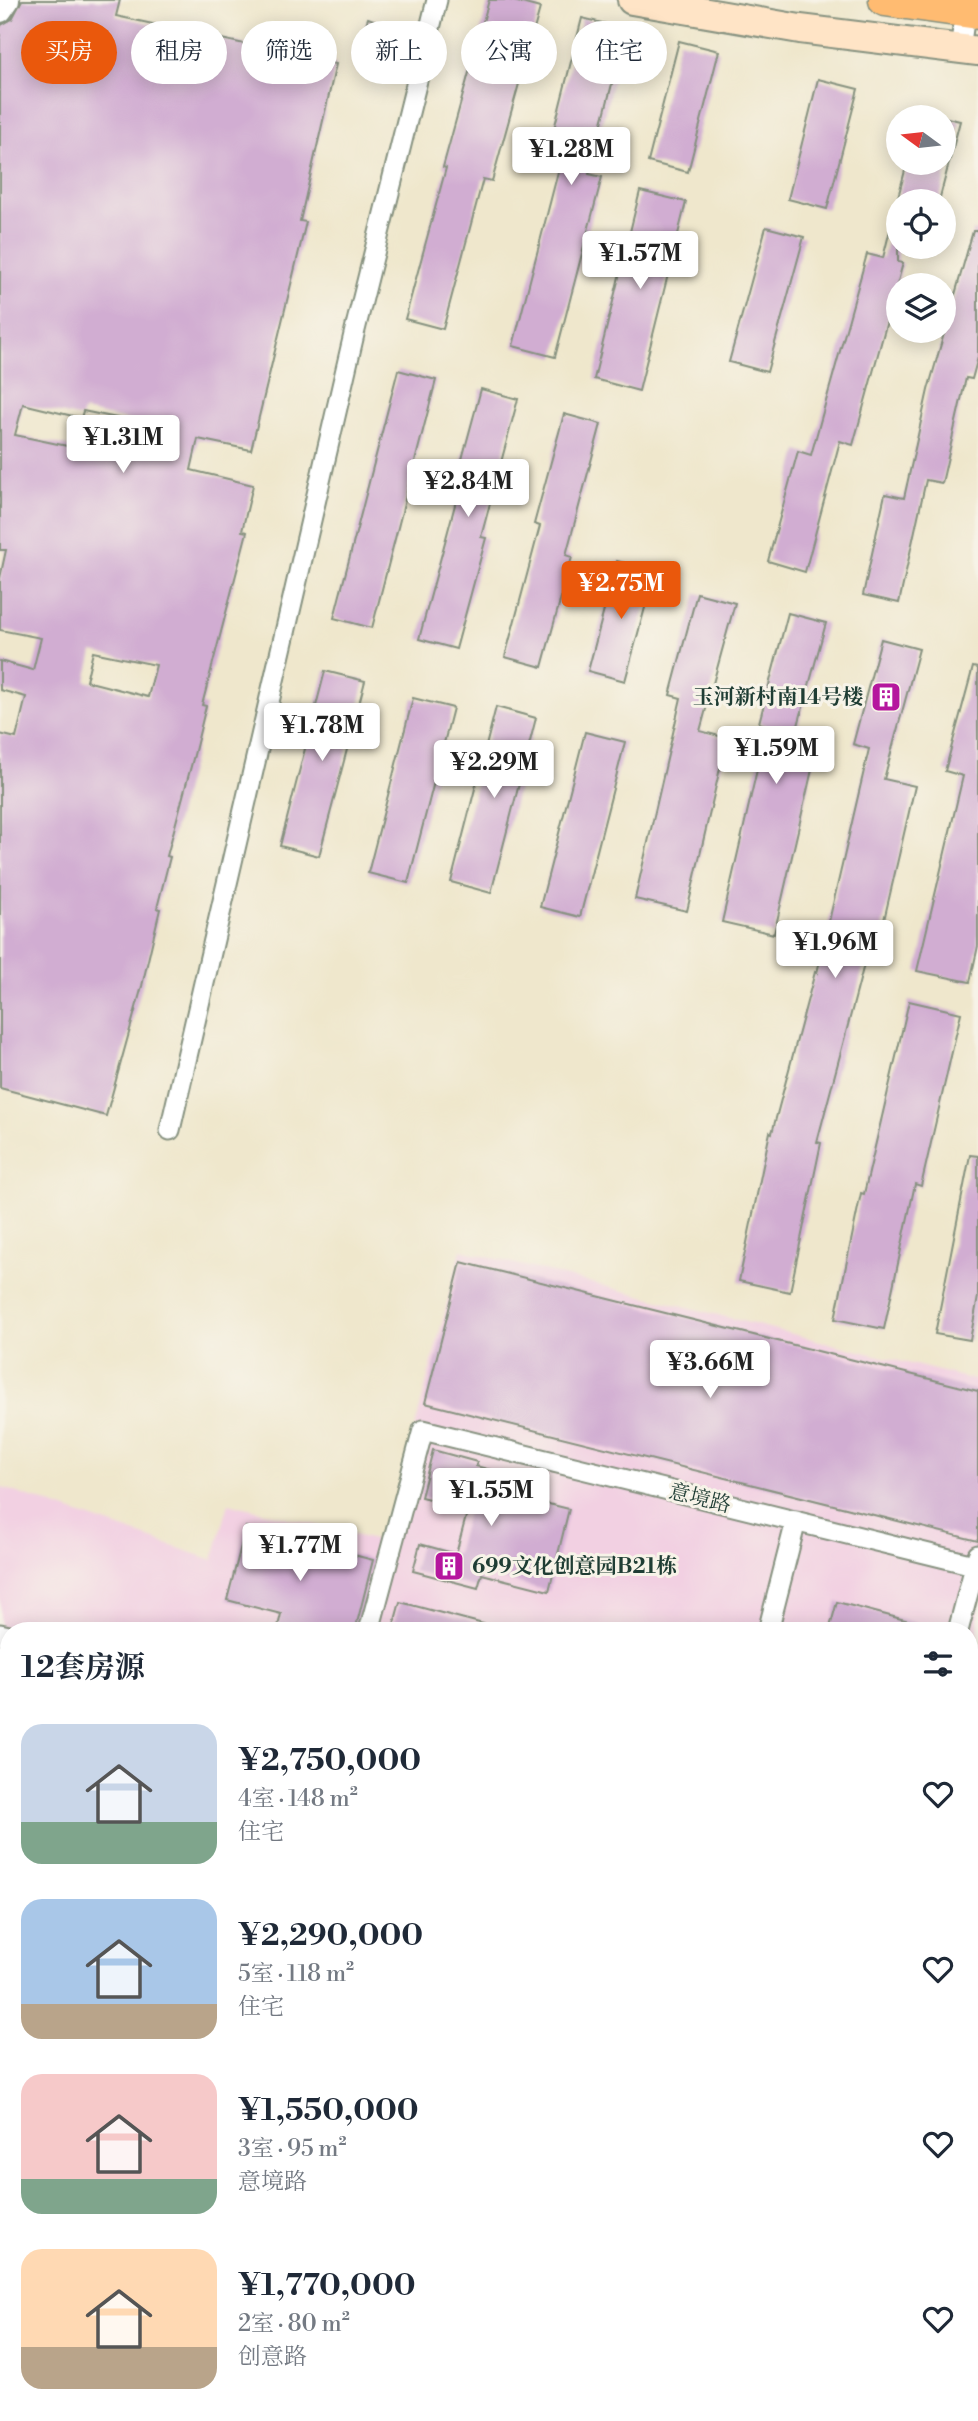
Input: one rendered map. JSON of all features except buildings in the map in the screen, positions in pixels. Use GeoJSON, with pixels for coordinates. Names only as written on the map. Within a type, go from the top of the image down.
{"type":"FeatureCollection","features":[{"type":"Feature","properties":{"kind":"main road"},"geometry":{"type":"LineString","coordinates":[[632,0],[800,29],[969,50]]}},
{"type":"Feature","properties":{"kind":"main road"},"geometry":{"type":"LineString","coordinates":[[885,0],[969,8]]}},
{"type":"Feature","properties":{"kind":"street"},"geometry":{"type":"LineString","coordinates":[[0,10],[7,0]]}},
{"type":"Feature","properties":{"kind":"street"},"geometry":{"type":"LineString","coordinates":[[170,1130],[355,330],[437,0]]}},
{"type":"Feature","properties":{"kind":"street"},"geometry":{"type":"LineString","coordinates":[[969,8],[969,50]]}},
{"type":"Feature","properties":{"kind":"street","name":"意境路"},"geometry":{"type":"LineString","coordinates":[[371,1622],[423,1430],[977,1562]]}},
{"type":"Feature","properties":{"kind":"street"},"geometry":{"type":"LineString","coordinates":[[773,1622],[796,1521]]}},
{"type":"Feature","properties":{"kind":"street"},"geometry":{"type":"LineString","coordinates":[[960,1622],[977,1562]]}},
{"type":"Feature","properties":{"kind":"shaded area"},"geometry":{"type":"Polygon","coordinates":[[[461,1250],[978,1381],[978,1622],[0,1622],[0,1487],[213,1560],[229,1503],[385,1543],[461,1250]]]}},
{"type":"Feature","properties":{"kind":"place","name":"玉河新村南14号楼"},"geometry":{"type":"Point","coordinates":[886,697]}},
{"type":"Feature","properties":{"kind":"place","name":"699文化创意园B21栋"},"geometry":{"type":"Point","coordinates":[449,1566]}}]}
